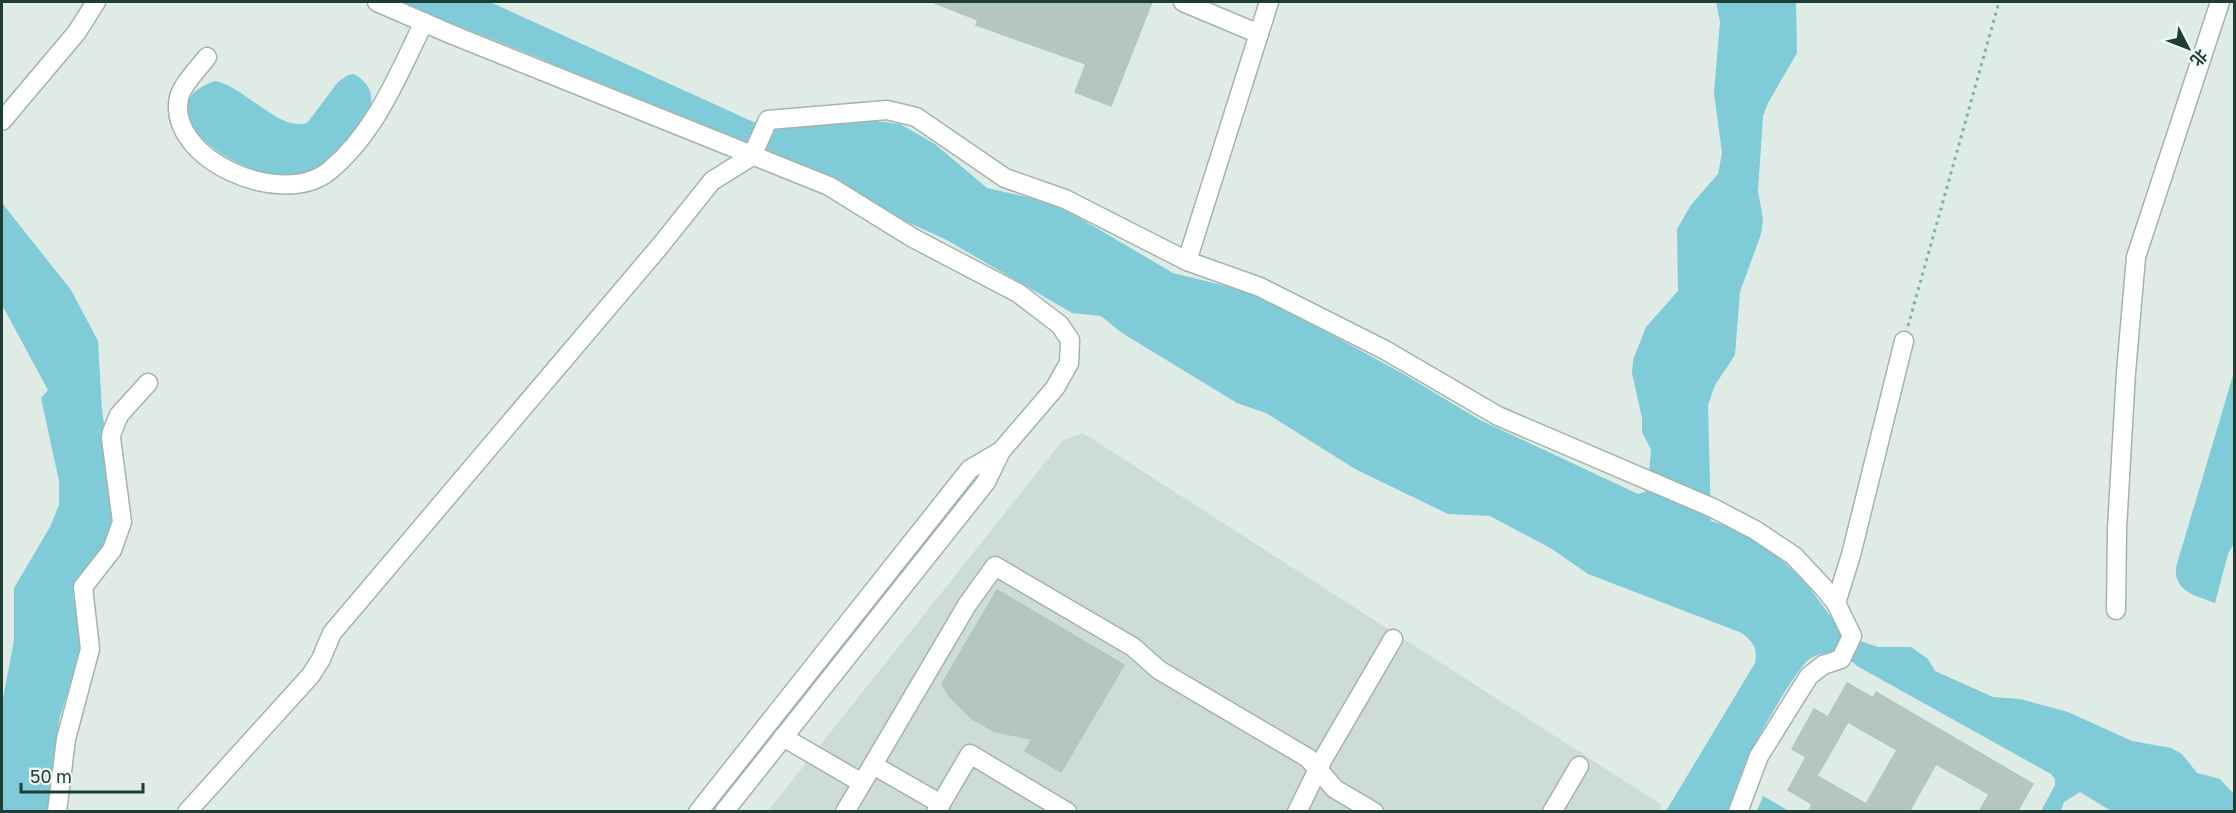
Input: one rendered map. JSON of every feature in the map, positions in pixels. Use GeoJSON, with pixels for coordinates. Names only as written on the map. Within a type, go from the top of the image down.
{"type":"FeatureCollection","features":[{"type":"Feature","properties":{"kind":"street"},"geometry":{"type":"LineString","coordinates":[[2,122],[77,32],[96,2]]}},
{"type":"Feature","properties":{"kind":"street"},"geometry":{"type":"LineString","coordinates":[[378,2],[829,186],[913,238],[1018,293],[1064,329],[1072,348],[1069,363],[1055,388],[1001,451],[986,482],[724,812]]}},
{"type":"Feature","properties":{"kind":"street"},"geometry":{"type":"LineString","coordinates":[[1183,2],[1259,34]]}},
{"type":"Feature","properties":{"kind":"street"},"geometry":{"type":"LineString","coordinates":[[1186,261],[1269,2]]}},
{"type":"Feature","properties":{"kind":"street"},"geometry":{"type":"LineString","coordinates":[[2116,610],[2117,529],[2126,361],[2136,257],[2220,2]]}},
{"type":"Feature","properties":{"kind":"street"},"geometry":{"type":"LineString","coordinates":[[207,57],[180,94],[179,110],[187,134],[205,154],[241,177],[266,185],[307,182],[323,175],[360,141],[376,119],[424,22]]}},
{"type":"Feature","properties":{"kind":"street"},"geometry":{"type":"LineString","coordinates":[[187,812],[311,675],[332,633],[660,246],[712,181],[752,156],[768,120],[887,110],[904,113],[921,120],[1005,178],[1065,199],[1186,261],[1242,279],[1279,295],[1385,350],[1498,416],[1640,479],[1713,508],[1755,530],[1794,556],[1836,603],[1852,636],[1841,658],[1823,665],[1809,676],[1759,756],[1738,812]]}},
{"type":"Feature","properties":{"kind":"street"},"geometry":{"type":"LineString","coordinates":[[1836,603],[1851,555],[1904,341]]}},
{"type":"Feature","properties":{"kind":"street"},"geometry":{"type":"LineString","coordinates":[[57,812],[66,739],[90,649],[83,587],[112,550],[122,522],[111,438],[119,415],[148,383]]}},
{"type":"Feature","properties":{"kind":"street"},"geometry":{"type":"LineString","coordinates":[[698,812],[970,469],[1001,451]]}},
{"type":"Feature","properties":{"kind":"street"},"geometry":{"type":"LineString","coordinates":[[854,809],[862,783],[967,605],[994,566],[1133,647],[1159,670],[1308,758],[1335,789],[1374,812]]}},
{"type":"Feature","properties":{"kind":"street"},"geometry":{"type":"LineString","coordinates":[[1297,812],[1393,639]]}},
{"type":"Feature","properties":{"kind":"street"},"geometry":{"type":"LineString","coordinates":[[783,737],[862,783]]}},
{"type":"Feature","properties":{"kind":"street"},"geometry":{"type":"LineString","coordinates":[[873,765],[938,808],[970,754],[1067,812]]}},
{"type":"Feature","properties":{"kind":"street"},"geometry":{"type":"LineString","coordinates":[[1552,812],[1579,766]]}},
{"type":"Feature","properties":{"kind":"path"},"geometry":{"type":"LineString","coordinates":[[1904,341],[1999,2]]}},
{"type":"Feature","properties":{"kind":"shaded area"},"geometry":{"type":"Polygon","coordinates":[[[1083,433],[1662,805],[1658,812],[767,812],[1063,440],[1083,433]]]}},
{"type":"Feature","properties":{"kind":"water"},"geometry":{"type":"Polygon","coordinates":[[[398,2],[490,2],[771,130],[859,119],[900,124],[935,144],[987,188],[1054,203],[1173,273],[1234,288],[1267,300],[1400,372],[1480,420],[1638,494],[1645,492],[1648,487],[1651,450],[1642,432],[1642,418],[1632,373],[1633,360],[1646,327],[1678,291],[1677,229],[1691,205],[1718,174],[1722,153],[1714,93],[1720,22],[1716,2],[1796,2],[1797,53],[1763,116],[1758,191],[1763,219],[1761,234],[1740,292],[1735,355],[1715,385],[1708,405],[1711,521],[1749,533],[1766,545],[1806,583],[1839,628],[1849,637],[1878,647],[1911,647],[1928,659],[1935,671],[1993,697],[2020,699],[2068,712],[2132,741],[2171,748],[2182,754],[2197,773],[2220,779],[2234,794],[2234,811],[2111,811],[2080,792],[2064,802],[2061,811],[2041,811],[2055,785],[2055,779],[2051,774],[1857,666],[1847,658],[1829,653],[1811,658],[1796,675],[1751,751],[1727,811],[1666,811],[1755,663],[1754,646],[1742,633],[1588,574],[1552,549],[1490,516],[1448,514],[1355,469],[1266,413],[1237,403],[1122,333],[1101,316],[1072,313],[945,239],[542,59],[398,2]]]}},
{"type":"Feature","properties":{"kind":"water"},"geometry":{"type":"Polygon","coordinates":[[[354,74],[360,77],[368,87],[371,98],[369,109],[341,148],[325,163],[308,173],[285,176],[259,171],[233,160],[210,145],[193,128],[187,110],[193,94],[215,81],[226,84],[286,122],[298,124],[308,122],[338,82],[354,74]]]}},
{"type":"Feature","properties":{"kind":"water"},"geometry":{"type":"Polygon","coordinates":[[[2,203],[71,290],[98,341],[102,410],[116,507],[112,537],[76,586],[73,598],[85,638],[59,720],[48,811],[2,811],[2,704],[14,640],[14,588],[50,527],[59,505],[59,481],[41,398],[48,390],[2,305],[2,203]]]}},
{"type":"Feature","properties":{"kind":"water"},"geometry":{"type":"Polygon","coordinates":[[[2234,372],[2234,543],[2228,554],[2215,603],[2193,595],[2182,587],[2178,582],[2176,567],[2234,372]]]}},
{"type":"Feature","properties":{"kind":"water"},"geometry":{"type":"Polygon","coordinates":[[[1763,796],[1789,811],[1757,811],[1763,796]]]}},
{"type":"Feature","properties":{"kind":"building"},"geometry":{"type":"Polygon","coordinates":[[[932,2],[1152,2],[1111,106],[1075,92],[1086,64],[976,25],[978,20],[932,2]]]}},
{"type":"Feature","properties":{"kind":"building"},"geometry":{"type":"Polygon","coordinates":[[[997,590],[1124,665],[1061,772],[1025,751],[1032,739],[996,732],[972,719],[950,697],[942,684],[997,590]]]}},
{"type":"Feature","properties":{"kind":"building"},"geometry":{"type":"Polygon","coordinates":[[[1847,683],[1873,698],[1876,692],[2033,784],[2017,812],[1979,812],[1989,794],[1936,764],[1909,812],[1808,812],[1812,804],[1788,790],[1806,757],[1792,749],[1814,709],[1828,717],[1847,683]],[[1848,722],[1817,776],[1866,804],[1897,750],[1848,722]]]}}]}
